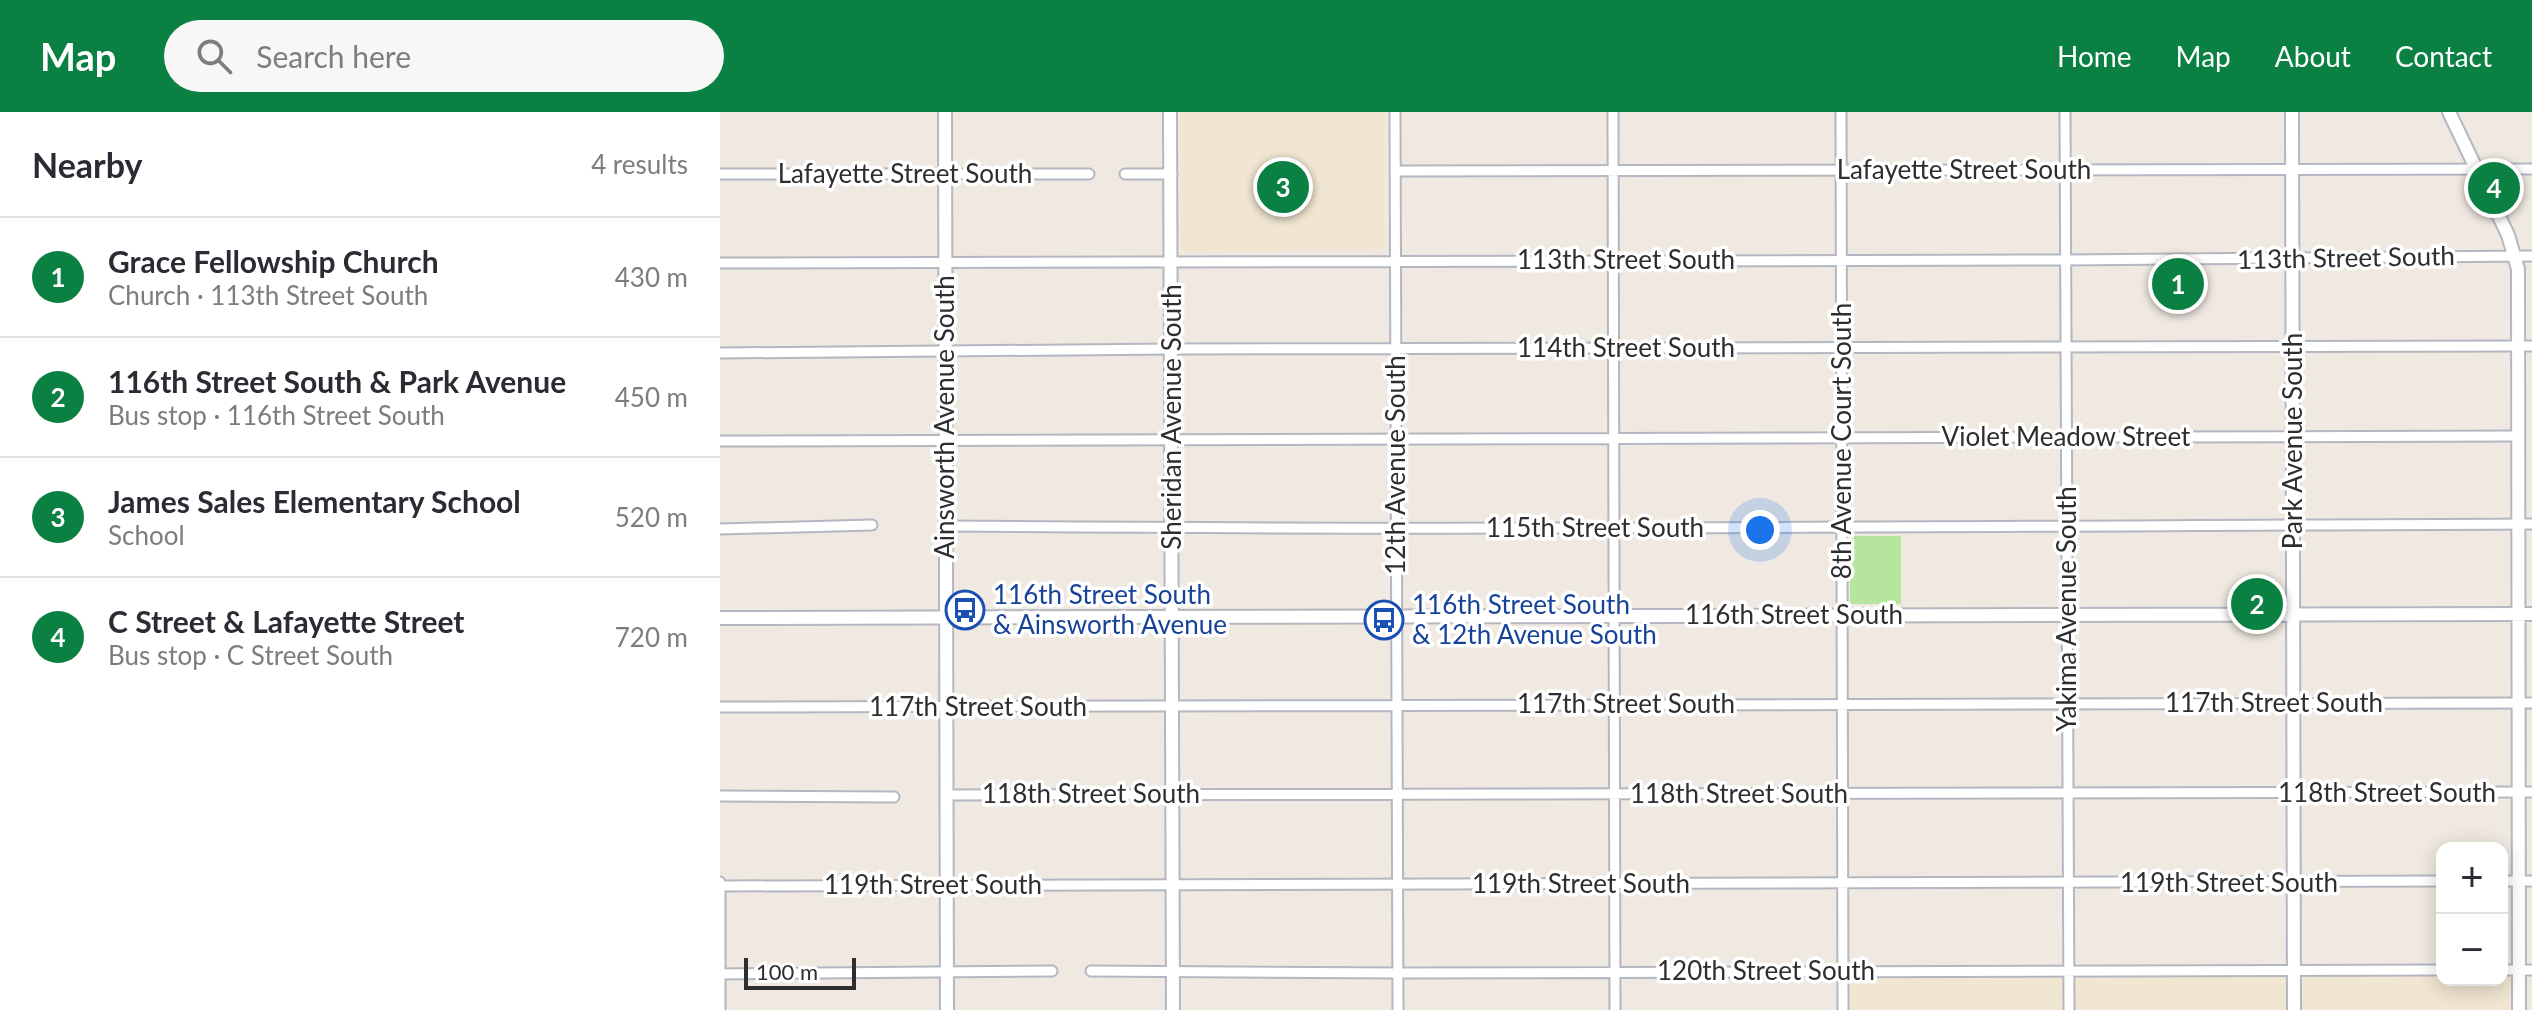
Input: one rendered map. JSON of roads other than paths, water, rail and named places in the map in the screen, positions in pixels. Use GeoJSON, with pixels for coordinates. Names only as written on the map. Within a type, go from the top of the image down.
{"type":"FeatureCollection","features":[{"type":"Feature","properties":{"kind":"street","name":"Ainsworth Avenue South"},"geometry":{"type":"LineString","coordinates":[[945,112],[947,1010]]}},
{"type":"Feature","properties":{"kind":"street","name":"Sheridan Avenue South"},"geometry":{"type":"LineString","coordinates":[[1170,112],[1173,1010]]}},
{"type":"Feature","properties":{"kind":"street","name":"12th Avenue South"},"geometry":{"type":"LineString","coordinates":[[1395,112],[1398,1010]]}},
{"type":"Feature","properties":{"kind":"street"},"geometry":{"type":"LineString","coordinates":[[1613,112],[1615,1010]]}},
{"type":"Feature","properties":{"kind":"street","name":"8th Avenue Court South"},"geometry":{"type":"LineString","coordinates":[[1841,112],[1843,1010]]}},
{"type":"Feature","properties":{"kind":"street","name":"Yakima Avenue South"},"geometry":{"type":"LineString","coordinates":[[2065,112],[2069,1010]]}},
{"type":"Feature","properties":{"kind":"street","name":"Park Avenue South"},"geometry":{"type":"LineString","coordinates":[[2292,112],[2294,1010]]}},
{"type":"Feature","properties":{"kind":"street"},"geometry":{"type":"LineString","coordinates":[[2449,112],[2508,235],[2518,269],[2525,346],[2519,436],[2525,524],[2526,970],[2519,1010]]}},
{"type":"Feature","properties":{"kind":"street","name":"Lafayette Street South"},"geometry":{"type":"LineString","coordinates":[[1395,171],[2532,169]]}},
{"type":"Feature","properties":{"kind":"street","name":"Lafayette Street South"},"geometry":{"type":"LineString","coordinates":[[720,174],[1089,174]]}},
{"type":"Feature","properties":{"kind":"street"},"geometry":{"type":"LineString","coordinates":[[1125,174],[1172,174]]}},
{"type":"Feature","properties":{"kind":"street","name":"113th Street South"},"geometry":{"type":"LineString","coordinates":[[720,263],[2532,256]]}},
{"type":"Feature","properties":{"kind":"street","name":"114th Street South"},"geometry":{"type":"LineString","coordinates":[[720,353],[2525,346]]}},
{"type":"Feature","properties":{"kind":"street","name":"Violet Meadow Street"},"geometry":{"type":"LineString","coordinates":[[720,441],[2519,436]]}},
{"type":"Feature","properties":{"kind":"street","name":"115th Street South"},"geometry":{"type":"LineString","coordinates":[[946,526],[1614,529],[2067,524],[2525,524]]}},
{"type":"Feature","properties":{"kind":"street"},"geometry":{"type":"LineString","coordinates":[[720,529],[872,525]]}},
{"type":"Feature","properties":{"kind":"street","name":"116th Street South"},"geometry":{"type":"LineString","coordinates":[[720,618],[2526,614]]}},
{"type":"Feature","properties":{"kind":"street","name":"117th Street South"},"geometry":{"type":"LineString","coordinates":[[720,707],[2526,703]]}},
{"type":"Feature","properties":{"kind":"street","name":"118th Street South"},"geometry":{"type":"LineString","coordinates":[[946,795],[2526,792]]}},
{"type":"Feature","properties":{"kind":"street"},"geometry":{"type":"LineString","coordinates":[[720,796],[894,797]]}},
{"type":"Feature","properties":{"kind":"street","name":"119th Street South"},"geometry":{"type":"LineString","coordinates":[[720,884],[2436,881]]}},
{"type":"Feature","properties":{"kind":"street"},"geometry":{"type":"LineString","coordinates":[[720,884],[720,1010]]}},
{"type":"Feature","properties":{"kind":"street","name":"120th Street South"},"geometry":{"type":"LineString","coordinates":[[1091,971],[2436,970]]}},
{"type":"Feature","properties":{"kind":"street"},"geometry":{"type":"LineString","coordinates":[[720,974],[1052,971]]}},
{"type":"Feature","properties":{"kind":"place","name":"James Sales Elementary School"},"geometry":{"type":"Point","coordinates":[1283,187]}},
{"type":"Feature","properties":{"kind":"place","name":"C Street & Lafayette Street"},"geometry":{"type":"Point","coordinates":[2494,188]}},
{"type":"Feature","properties":{"kind":"place","name":"Grace Fellowship Church"},"geometry":{"type":"Point","coordinates":[2178,284]}},
{"type":"Feature","properties":{"kind":"place","name":"116th Street South & Park Avenue"},"geometry":{"type":"Point","coordinates":[2257,604]}},
{"type":"Feature","properties":{"kind":"place","name":"116th Street South & Ainsworth Avenue"},"geometry":{"type":"Point","coordinates":[965,610]}},
{"type":"Feature","properties":{"kind":"place","name":"116th Street South & 12th Avenue South"},"geometry":{"type":"Point","coordinates":[1384,620]}}]}
